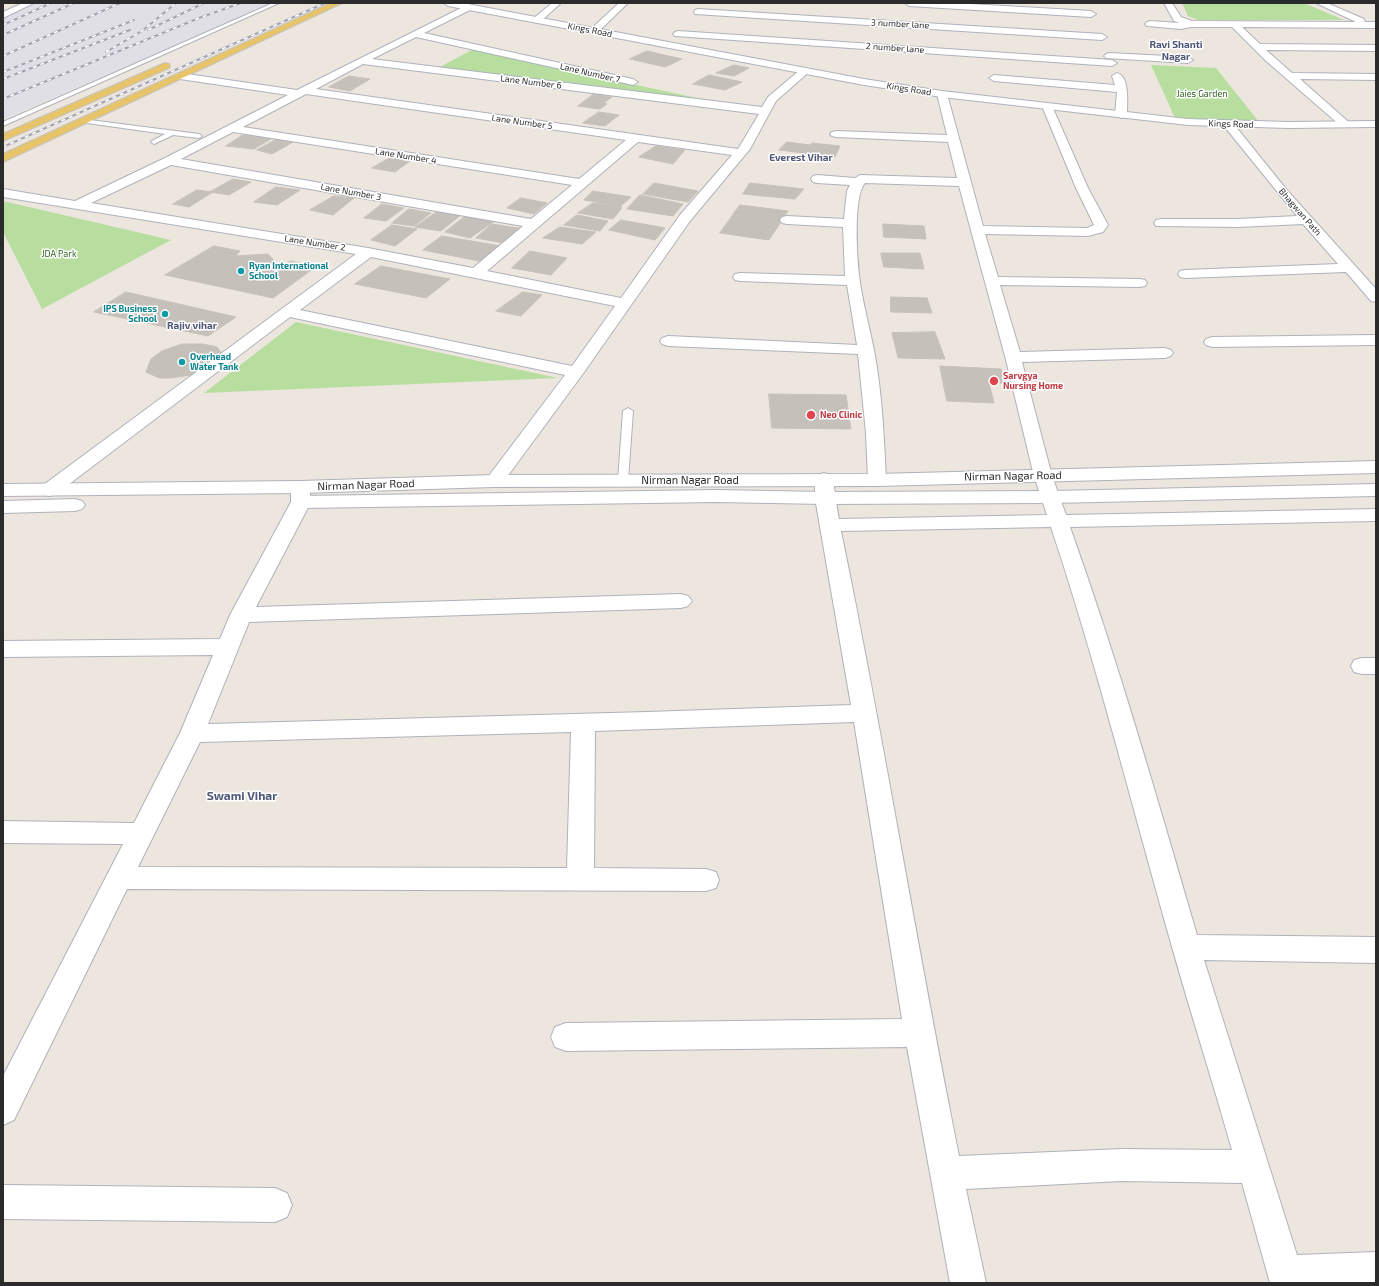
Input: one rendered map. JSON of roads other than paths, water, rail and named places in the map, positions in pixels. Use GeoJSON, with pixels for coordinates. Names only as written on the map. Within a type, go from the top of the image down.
{"type":"FeatureCollection","features":[{"type":"Feature","properties":{"kind":"main road"},"geometry":{"type":"LineString","coordinates":[[3,158],[338,3]]}},
{"type":"Feature","properties":{"kind":"main road"},"geometry":{"type":"LineString","coordinates":[[3,138],[178,60]]}},
{"type":"Feature","properties":{"kind":"street"},"geometry":{"type":"LineString","coordinates":[[3,8],[14,3]]}},
{"type":"Feature","properties":{"kind":"street"},"geometry":{"type":"LineString","coordinates":[[3,15],[30,3]]}},
{"type":"Feature","properties":{"kind":"street","name":"Kings Road"},"geometry":{"type":"LineString","coordinates":[[448,3],[476,6],[537,20],[805,71],[942,94],[993,89],[1047,106],[1188,122],[1228,124],[1376,124]]}},
{"type":"Feature","properties":{"kind":"street"},"geometry":{"type":"LineString","coordinates":[[537,20],[557,3]]}},
{"type":"Feature","properties":{"kind":"street"},"geometry":{"type":"LineString","coordinates":[[594,31],[624,3]]}},
{"type":"Feature","properties":{"kind":"street"},"geometry":{"type":"LineString","coordinates":[[666,45],[706,3]]}},
{"type":"Feature","properties":{"kind":"street"},"geometry":{"type":"LineString","coordinates":[[909,3],[930,15],[1091,14]]}},
{"type":"Feature","properties":{"kind":"street"},"geometry":{"type":"LineString","coordinates":[[1086,3],[1102,37],[1122,89],[1121,115]]}},
{"type":"Feature","properties":{"kind":"street"},"geometry":{"type":"LineString","coordinates":[[1168,3],[1177,19],[1191,24]]}},
{"type":"Feature","properties":{"kind":"street"},"geometry":{"type":"LineString","coordinates":[[1321,4],[1333,3]]}},
{"type":"Feature","properties":{"kind":"street"},"geometry":{"type":"LineString","coordinates":[[1321,4],[1373,24]]}},
{"type":"Feature","properties":{"kind":"street"},"geometry":{"type":"LineString","coordinates":[[79,204],[169,161],[361,61],[476,6]]}},
{"type":"Feature","properties":{"kind":"street","name":"3 number lane"},"geometry":{"type":"LineString","coordinates":[[693,18],[930,15],[1000,31],[1102,37]]}},
{"type":"Feature","properties":{"kind":"street"},"geometry":{"type":"LineString","coordinates":[[1150,24],[1182,26],[1191,24],[1373,24]]}},
{"type":"Feature","properties":{"kind":"street"},"geometry":{"type":"LineString","coordinates":[[1235,25],[1346,125]]}},
{"type":"Feature","properties":{"kind":"street"},"geometry":{"type":"LineString","coordinates":[[1000,31],[995,56],[993,89],[1122,89]]}},
{"type":"Feature","properties":{"kind":"street","name":"Lane Number 7"},"geometry":{"type":"LineString","coordinates":[[416,34],[641,84]]}},
{"type":"Feature","properties":{"kind":"street","name":"2 number lane"},"geometry":{"type":"LineString","coordinates":[[678,34],[995,56],[1188,60]]}},
{"type":"Feature","properties":{"kind":"street"},"geometry":{"type":"LineString","coordinates":[[459,53],[472,46]]}},
{"type":"Feature","properties":{"kind":"street"},"geometry":{"type":"LineString","coordinates":[[1258,47],[1376,48]]}},
{"type":"Feature","properties":{"kind":"street"},"geometry":{"type":"LineString","coordinates":[[427,70],[446,60]]}},
{"type":"Feature","properties":{"kind":"street","name":"Lane Number 6"},"geometry":{"type":"LineString","coordinates":[[361,61],[766,111]]}},
{"type":"Feature","properties":{"kind":"street"},"geometry":{"type":"LineString","coordinates":[[494,481],[576,372],[685,218],[746,148],[772,99],[805,71]]}},
{"type":"Feature","properties":{"kind":"street","name":"Lane Number 5"},"geometry":{"type":"LineString","coordinates":[[180,76],[741,153]]}},
{"type":"Feature","properties":{"kind":"street"},"geometry":{"type":"LineString","coordinates":[[1291,76],[1376,77]]}},
{"type":"Feature","properties":{"kind":"street"},"geometry":{"type":"LineString","coordinates":[[656,87],[766,111]]}},
{"type":"Feature","properties":{"kind":"street"},"geometry":{"type":"LineString","coordinates":[[942,94],[964,182],[1047,486],[1079,581],[1141,786],[1186,947],[1254,1167],[1286,1278],[1376,1268]]}},
{"type":"Feature","properties":{"kind":"street"},"geometry":{"type":"LineString","coordinates":[[978,230],[1088,232],[1098,229],[1101,225],[1082,188],[1047,106]]}},
{"type":"Feature","properties":{"kind":"street","name":"Bhagwan Path"},"geometry":{"type":"LineString","coordinates":[[1228,124],[1307,220],[1376,298]]}},
{"type":"Feature","properties":{"kind":"street","name":"Lane Number 4"},"geometry":{"type":"LineString","coordinates":[[230,128],[582,183]]}},
{"type":"Feature","properties":{"kind":"street"},"geometry":{"type":"LineString","coordinates":[[836,134],[954,139]]}},
{"type":"Feature","properties":{"kind":"street"},"geometry":{"type":"LineString","coordinates":[[476,273],[635,138]]}},
{"type":"Feature","properties":{"kind":"street","name":"Lane Number 3"},"geometry":{"type":"LineString","coordinates":[[169,161],[534,224]]}},
{"type":"Feature","properties":{"kind":"street"},"geometry":{"type":"LineString","coordinates":[[817,180],[859,182],[860,180],[964,182]]}},
{"type":"Feature","properties":{"kind":"street"},"geometry":{"type":"LineString","coordinates":[[859,182],[853,191],[850,223],[854,280],[866,350],[875,433],[877,480]]}},
{"type":"Feature","properties":{"kind":"street","name":"Lane Number 2"},"geometry":{"type":"LineString","coordinates":[[3,192],[368,252],[625,303]]}},
{"type":"Feature","properties":{"kind":"street"},"geometry":{"type":"LineString","coordinates":[[787,220],[850,223]]}},
{"type":"Feature","properties":{"kind":"street"},"geometry":{"type":"LineString","coordinates":[[1161,223],[1237,223],[1307,220]]}},
{"type":"Feature","properties":{"kind":"street"},"geometry":{"type":"LineString","coordinates":[[49,490],[368,252]]}},
{"type":"Feature","properties":{"kind":"street"},"geometry":{"type":"LineString","coordinates":[[1185,274],[1349,268]]}},
{"type":"Feature","properties":{"kind":"street"},"geometry":{"type":"LineString","coordinates":[[740,277],[854,280]]}},
{"type":"Feature","properties":{"kind":"street"},"geometry":{"type":"LineString","coordinates":[[992,281],[1140,283]]}},
{"type":"Feature","properties":{"kind":"street"},"geometry":{"type":"LineString","coordinates":[[288,312],[576,372]]}},
{"type":"Feature","properties":{"kind":"street"},"geometry":{"type":"LineString","coordinates":[[1212,342],[1376,340]]}},
{"type":"Feature","properties":{"kind":"street"},"geometry":{"type":"LineString","coordinates":[[668,341],[866,350]]}},
{"type":"Feature","properties":{"kind":"street"},"geometry":{"type":"LineString","coordinates":[[1012,357],[1165,353]]}},
{"type":"Feature","properties":{"kind":"street","name":"Nirman Nagar Road"},"geometry":{"type":"LineString","coordinates":[[3,507],[300,495],[494,481],[623,480],[824,488],[1047,486],[1376,467]]}},
{"type":"Feature","properties":{"kind":"street","name":"Nirman Nagar Road"},"geometry":{"type":"LineString","coordinates":[[3,490],[300,495],[716,496],[824,488],[877,480],[1047,486],[1150,495],[1376,490]]}},
{"type":"Feature","properties":{"kind":"street"},"geometry":{"type":"LineString","coordinates":[[824,488],[849,622],[919,1032],[968,1283]]}},
{"type":"Feature","properties":{"kind":"street"},"geometry":{"type":"LineString","coordinates":[[1216,494],[1232,518]]}},
{"type":"Feature","properties":{"kind":"street"},"geometry":{"type":"LineString","coordinates":[[3,1109],[192,733],[242,615],[300,495]]}},
{"type":"Feature","properties":{"kind":"street"},"geometry":{"type":"LineString","coordinates":[[1150,495],[1164,519]]}},
{"type":"Feature","properties":{"kind":"street"},"geometry":{"type":"LineString","coordinates":[[830,525],[1376,515]]}},
{"type":"Feature","properties":{"kind":"street"},"geometry":{"type":"LineString","coordinates":[[242,615],[681,600]]}},
{"type":"Feature","properties":{"kind":"street"},"geometry":{"type":"LineString","coordinates":[[3,649],[228,647]]}},
{"type":"Feature","properties":{"kind":"street"},"geometry":{"type":"LineString","coordinates":[[192,733],[583,723],[864,713]]}},
{"type":"Feature","properties":{"kind":"street"},"geometry":{"type":"LineString","coordinates":[[580,880],[583,723]]}},
{"type":"Feature","properties":{"kind":"street"},"geometry":{"type":"LineString","coordinates":[[3,832],[142,834]]}},
{"type":"Feature","properties":{"kind":"street"},"geometry":{"type":"LineString","coordinates":[[120,878],[706,880]]}},
{"type":"Feature","properties":{"kind":"street"},"geometry":{"type":"LineString","coordinates":[[1186,947],[1376,950]]}},
{"type":"Feature","properties":{"kind":"street"},"geometry":{"type":"LineString","coordinates":[[566,1037],[919,1032]]}},
{"type":"Feature","properties":{"kind":"street"},"geometry":{"type":"LineString","coordinates":[[947,1173],[1122,1165],[1254,1167]]}},
{"type":"Feature","properties":{"kind":"street"},"geometry":{"type":"LineString","coordinates":[[3,1202],[275,1205]]}},
{"type":"Feature","properties":{"kind":"lane"},"geometry":{"type":"LineString","coordinates":[[3,124],[277,3]]}},
{"type":"Feature","properties":{"kind":"lane"},"geometry":{"type":"LineString","coordinates":[[82,121],[198,136]]}},
{"type":"Feature","properties":{"kind":"lane"},"geometry":{"type":"LineString","coordinates":[[154,142],[171,133]]}},
{"type":"Feature","properties":{"kind":"lane"},"geometry":{"type":"LineString","coordinates":[[623,480],[628,411]]}},
{"type":"Feature","properties":{"kind":"railway"},"geometry":{"type":"LineString","coordinates":[[3,25],[51,3]]}},
{"type":"Feature","properties":{"kind":"railway"},"geometry":{"type":"LineString","coordinates":[[3,35],[74,3]]}},
{"type":"Feature","properties":{"kind":"railway"},"geometry":{"type":"LineString","coordinates":[[3,56],[120,3]]}},
{"type":"Feature","properties":{"kind":"railway"},"geometry":{"type":"LineString","coordinates":[[106,52],[142,31],[176,3]]}},
{"type":"Feature","properties":{"kind":"railway"},"geometry":{"type":"LineString","coordinates":[[148,30],[204,3]]}},
{"type":"Feature","properties":{"kind":"railway"},"geometry":{"type":"LineString","coordinates":[[3,99],[199,18],[241,3]]}},
{"type":"Feature","properties":{"kind":"railway"},"geometry":{"type":"LineString","coordinates":[[3,147],[325,3]]}},
{"type":"Feature","properties":{"kind":"railway"},"geometry":{"type":"LineString","coordinates":[[3,72],[134,20]]}},
{"type":"Feature","properties":{"kind":"railway"},"geometry":{"type":"LineString","coordinates":[[3,79],[130,30]]}},
{"type":"Feature","properties":{"kind":"place","name":"Ryan International School"},"geometry":{"type":"Point","coordinates":[241,271]}},
{"type":"Feature","properties":{"kind":"place","name":"IPS Business School"},"geometry":{"type":"Point","coordinates":[165,314]}},
{"type":"Feature","properties":{"kind":"place","name":"Overhead Water Tank"},"geometry":{"type":"Point","coordinates":[182,362]}},
{"type":"Feature","properties":{"kind":"place","name":"Sarvgya Nursing Home"},"geometry":{"type":"Point","coordinates":[994,381]}},
{"type":"Feature","properties":{"kind":"place","name":"Neo Clinic"},"geometry":{"type":"Point","coordinates":[811,415]}},
{"type":"Feature","properties":{"kind":"district","name":"Ravi Shanti Nagar"},"geometry":{"type":"Point","coordinates":[1176,50]}},
{"type":"Feature","properties":{"kind":"district","name":"Everest Vihar"},"geometry":{"type":"Point","coordinates":[801,158]}},
{"type":"Feature","properties":{"kind":"district","name":"Rajiv vihar"},"geometry":{"type":"Point","coordinates":[192,326]}},
{"type":"Feature","properties":{"kind":"district","name":"Swami Vihar"},"geometry":{"type":"Point","coordinates":[242,796]}},
{"type":"Feature","properties":{"kind":"park label","name":"Jaies Garden"},"geometry":{"type":"Point","coordinates":[1202,94]}},
{"type":"Feature","properties":{"kind":"park label","name":"JDA Park"},"geometry":{"type":"Point","coordinates":[59,254]}}]}
